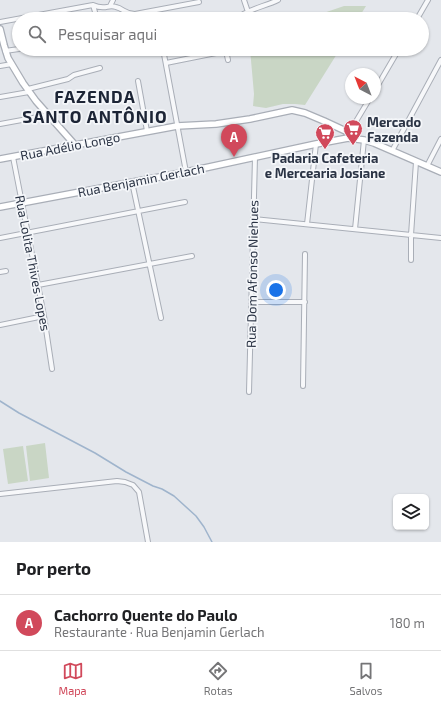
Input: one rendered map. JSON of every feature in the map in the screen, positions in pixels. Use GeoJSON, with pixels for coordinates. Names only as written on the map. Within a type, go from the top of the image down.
{"type":"FeatureCollection","features":[{"type":"Feature","properties":{"kind":"street"},"geometry":{"type":"LineString","coordinates":[[110,6],[113,0]]}},
{"type":"Feature","properties":{"kind":"street"},"geometry":{"type":"LineString","coordinates":[[244,0],[248,12],[278,0]]}},
{"type":"Feature","properties":{"kind":"street"},"geometry":{"type":"LineString","coordinates":[[421,12],[428,0]]}},
{"type":"Feature","properties":{"kind":"street"},"geometry":{"type":"LineString","coordinates":[[146,12],[199,2]]}},
{"type":"Feature","properties":{"kind":"street"},"geometry":{"type":"LineString","coordinates":[[55,12],[94,5],[104,8],[116,6],[126,12]]}},
{"type":"Feature","properties":{"kind":"street"},"geometry":{"type":"LineString","coordinates":[[94,5],[95,12]]}},
{"type":"Feature","properties":{"kind":"street"},"geometry":{"type":"LineString","coordinates":[[0,22],[12,20]]}},
{"type":"Feature","properties":{"kind":"street"},"geometry":{"type":"LineString","coordinates":[[0,31],[12,64],[28,90],[75,145]]}},
{"type":"Feature","properties":{"kind":"street"},"geometry":{"type":"LineString","coordinates":[[6,51],[12,50]]}},
{"type":"Feature","properties":{"kind":"street"},"geometry":{"type":"LineString","coordinates":[[164,56],[186,172]]}},
{"type":"Feature","properties":{"kind":"street"},"geometry":{"type":"LineString","coordinates":[[166,63],[201,56]]}},
{"type":"Feature","properties":{"kind":"street"},"geometry":{"type":"LineString","coordinates":[[227,56],[228,60]]}},
{"type":"Feature","properties":{"kind":"street"},"geometry":{"type":"LineString","coordinates":[[381,80],[395,56]]}},
{"type":"Feature","properties":{"kind":"street"},"geometry":{"type":"LineString","coordinates":[[392,151],[441,60]]}},
{"type":"Feature","properties":{"kind":"street"},"geometry":{"type":"LineString","coordinates":[[0,66],[12,64]]}},
{"type":"Feature","properties":{"kind":"street"},"geometry":{"type":"LineString","coordinates":[[0,97],[68,79],[74,75],[100,68]]}},
{"type":"Feature","properties":{"kind":"street"},"geometry":{"type":"LineString","coordinates":[[138,81],[147,132]]}},
{"type":"Feature","properties":{"kind":"street"},"geometry":{"type":"LineString","coordinates":[[348,136],[367,104]]}},
{"type":"Feature","properties":{"kind":"street","name":"Rua Adélio Longo"},"geometry":{"type":"LineString","coordinates":[[0,159],[177,126],[206,125],[238,121],[292,110],[305,113],[348,136],[352,134],[355,138],[364,140]]}},
{"type":"Feature","properties":{"kind":"street"},"geometry":{"type":"LineString","coordinates":[[0,124],[48,115]]}},
{"type":"Feature","properties":{"kind":"street","name":"Rua Benjamin Gerlach"},"geometry":{"type":"LineString","coordinates":[[0,207],[186,172],[348,136]]}},
{"type":"Feature","properties":{"kind":"street"},"geometry":{"type":"LineString","coordinates":[[427,166],[441,139]]}},
{"type":"Feature","properties":{"kind":"street"},"geometry":{"type":"LineString","coordinates":[[355,229],[364,140],[441,172]]}},
{"type":"Feature","properties":{"kind":"street"},"geometry":{"type":"LineString","coordinates":[[307,224],[316,144]]}},
{"type":"Feature","properties":{"kind":"street","name":"Rua Lolita Thives Lopes"},"geometry":{"type":"LineString","coordinates":[[14,157],[44,316],[52,369]]}},
{"type":"Feature","properties":{"kind":"street","name":"Rua Dom Afonso Niehues"},"geometry":{"type":"LineString","coordinates":[[249,392],[255,157]]}},
{"type":"Feature","properties":{"kind":"street"},"geometry":{"type":"LineString","coordinates":[[411,260],[411,235],[416,162]]}},
{"type":"Feature","properties":{"kind":"street"},"geometry":{"type":"LineString","coordinates":[[132,182],[161,318]]}},
{"type":"Feature","properties":{"kind":"street"},"geometry":{"type":"LineString","coordinates":[[0,238],[186,202]]}},
{"type":"Feature","properties":{"kind":"street"},"geometry":{"type":"LineString","coordinates":[[253,219],[441,238]]}},
{"type":"Feature","properties":{"kind":"street"},"geometry":{"type":"LineString","coordinates":[[303,386],[305,254]]}},
{"type":"Feature","properties":{"kind":"street"},"geometry":{"type":"LineString","coordinates":[[38,285],[192,256]]}},
{"type":"Feature","properties":{"kind":"street"},"geometry":{"type":"LineString","coordinates":[[0,272],[6,271]]}},
{"type":"Feature","properties":{"kind":"street"},"geometry":{"type":"LineString","coordinates":[[252,302],[305,302]]}},
{"type":"Feature","properties":{"kind":"street"},"geometry":{"type":"LineString","coordinates":[[0,325],[44,316]]}},
{"type":"Feature","properties":{"kind":"street"},"geometry":{"type":"LineString","coordinates":[[0,494],[117,481],[126,482],[132,485],[139,492],[148,542]]}},
{"type":"Feature","properties":{"kind":"green space"},"geometry":{"type":"Polygon","coordinates":[[[344,6],[366,6],[362,12],[326,12],[344,6]]]}},
{"type":"Feature","properties":{"kind":"green space"},"geometry":{"type":"Polygon","coordinates":[[[251,56],[336,56],[305,105],[283,104],[266,108],[253,106],[254,94],[251,56]]]}},
{"type":"Feature","properties":{"kind":"green space"},"geometry":{"type":"Polygon","coordinates":[[[45,443],[49,478],[30,481],[26,446],[45,443]]]}},
{"type":"Feature","properties":{"kind":"green space"},"geometry":{"type":"Polygon","coordinates":[[[23,446],[28,481],[8,484],[3,449],[23,446]]]}},
{"type":"Feature","properties":{"kind":"waterway"},"geometry":{"type":"LineString","coordinates":[[0,401],[19,413],[95,453],[126,472],[174,496],[196,516],[212,542]]}},
{"type":"Feature","properties":{"kind":"place","name":"Mercado Fazenda"},"geometry":{"type":"Point","coordinates":[353,146]}},
{"type":"Feature","properties":{"kind":"place","name":"Padaria Cafeteria e Mercearia Josiane"},"geometry":{"type":"Point","coordinates":[325,150]}},
{"type":"Feature","properties":{"kind":"place","name":"Cachorro Quente do Paulo"},"geometry":{"type":"Point","coordinates":[234,157]}},
{"type":"Feature","properties":{"kind":"district","name":"FAZENDA SANTO ANTÔNIO"},"geometry":{"type":"Point","coordinates":[95,107]}}]}
